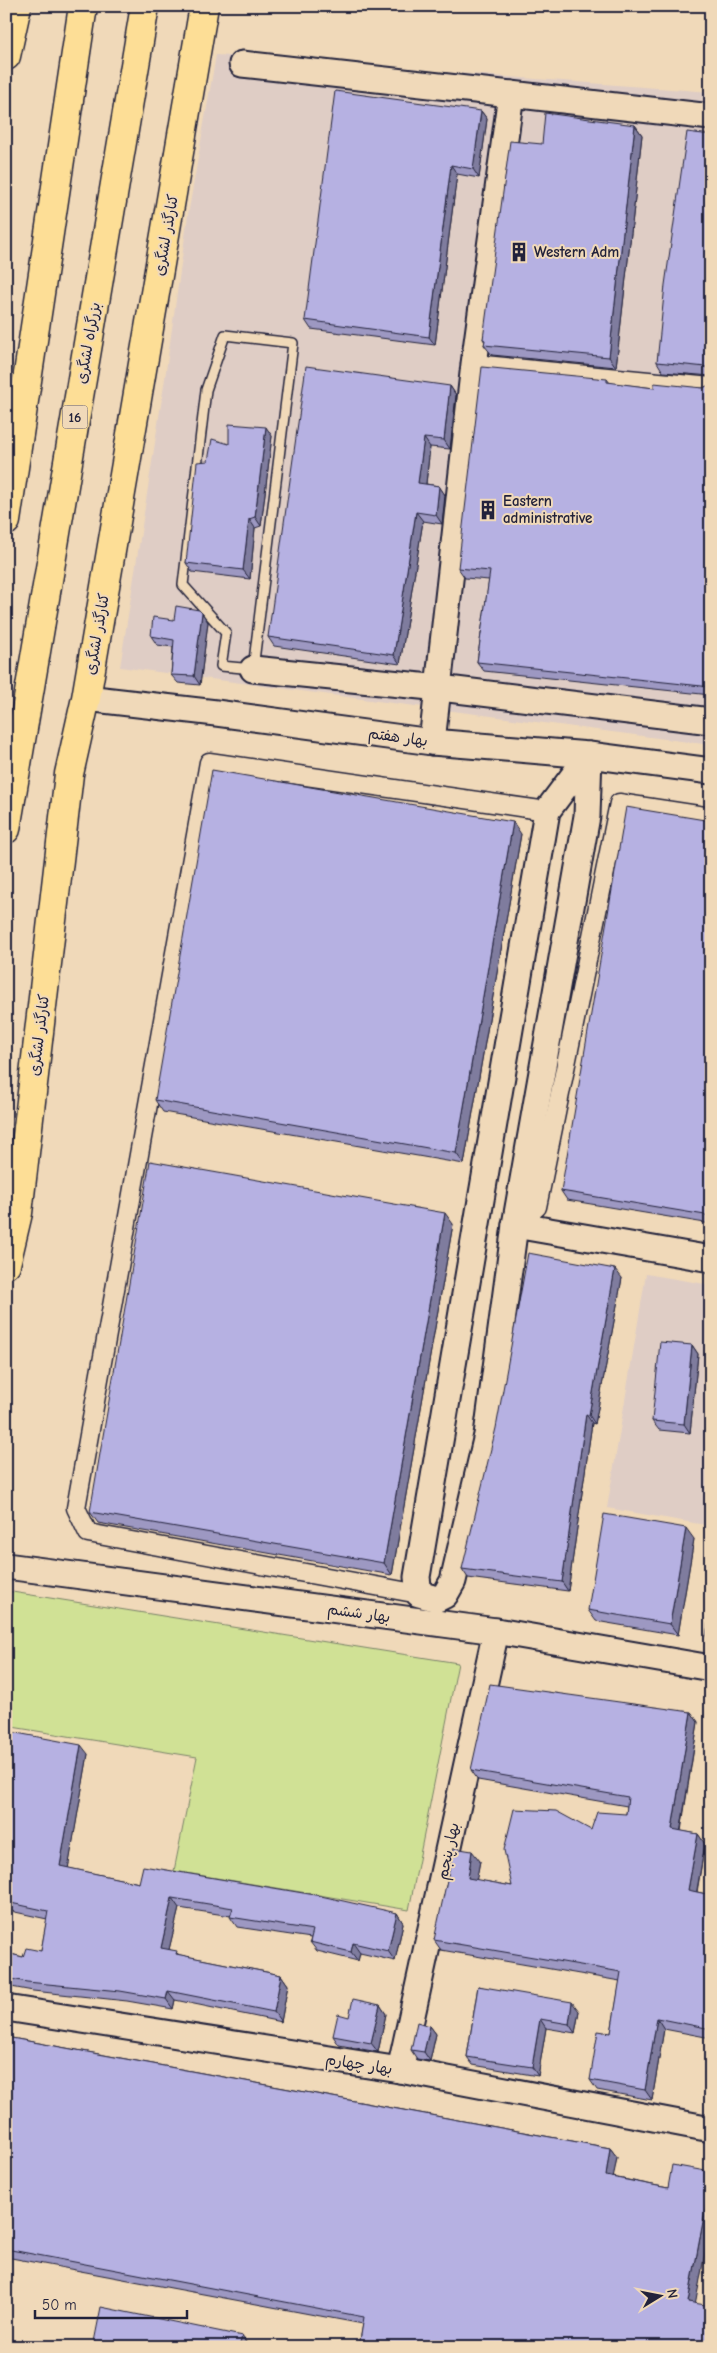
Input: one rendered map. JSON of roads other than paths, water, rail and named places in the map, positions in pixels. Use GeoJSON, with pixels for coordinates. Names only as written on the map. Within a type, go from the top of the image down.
{"type":"FeatureCollection","features":[{"type":"Feature","properties":{"kind":"main road"},"geometry":{"type":"LineString","coordinates":[[6,56],[17,6]]}},
{"type":"Feature","properties":{"kind":"main road"},"geometry":{"type":"LineString","coordinates":[[6,522],[83,6]]}},
{"type":"Feature","properties":{"kind":"main road","name":"بزرگراه لشگری"},"geometry":{"type":"LineString","coordinates":[[6,829],[145,6]]}},
{"type":"Feature","properties":{"kind":"main road","name":"کنارگذر لشگری"},"geometry":{"type":"LineString","coordinates":[[6,1264],[18,1213],[69,774],[86,698],[204,6]]}},
{"type":"Feature","properties":{"kind":"street"},"geometry":{"type":"LineString","coordinates":[[242,64],[711,117]]}},
{"type":"Feature","properties":{"kind":"street"},"geometry":{"type":"LineString","coordinates":[[432,742],[440,688],[474,364],[511,94]]}},
{"type":"Feature","properties":{"kind":"street"},"geometry":{"type":"LineString","coordinates":[[474,364],[711,387]]}},
{"type":"Feature","properties":{"kind":"street"},"geometry":{"type":"LineString","coordinates":[[253,669],[440,688],[711,721]]}},
{"type":"Feature","properties":{"kind":"street","name":"بهار هفتم"},"geometry":{"type":"LineString","coordinates":[[86,698],[216,713],[432,742],[589,756],[711,771]]}},
{"type":"Feature","properties":{"kind":"street"},"geometry":{"type":"LineString","coordinates":[[419,1594],[418,1577],[547,811],[589,756]]}},
{"type":"Feature","properties":{"kind":"street"},"geometry":{"type":"LineString","coordinates":[[547,811],[209,762],[76,1508],[88,1533],[438,1599],[445,1595],[453,1581],[487,1435],[515,1226],[587,816],[589,756]]}},
{"type":"Feature","properties":{"kind":"street"},"geometry":{"type":"LineString","coordinates":[[515,1226],[537,1207],[619,803],[711,817]]}},
{"type":"Feature","properties":{"kind":"street"},"geometry":{"type":"LineString","coordinates":[[515,1226],[711,1259]]}},
{"type":"Feature","properties":{"kind":"street","name":"بهار ششم"},"geometry":{"type":"LineString","coordinates":[[6,1566],[496,1631],[711,1668]]}},
{"type":"Feature","properties":{"kind":"street","name":"بهار پنجم"},"geometry":{"type":"LineString","coordinates":[[400,2070],[496,1631]]}},
{"type":"Feature","properties":{"kind":"street","name":"بهار چهارم"},"geometry":{"type":"LineString","coordinates":[[6,2008],[400,2070],[711,2129]]}},
{"type":"Feature","properties":{"kind":"lane"},"geometry":{"type":"LineString","coordinates":[[225,335],[293,343],[253,669],[221,666],[226,633],[183,585],[206,390],[225,335]]}},
{"type":"Feature","properties":{"kind":"place","name":"Western Adm"},"geometry":{"type":"Point","coordinates":[519,252]}},
{"type":"Feature","properties":{"kind":"place","name":"Eastern administrative"},"geometry":{"type":"Point","coordinates":[488,510]}}]}
